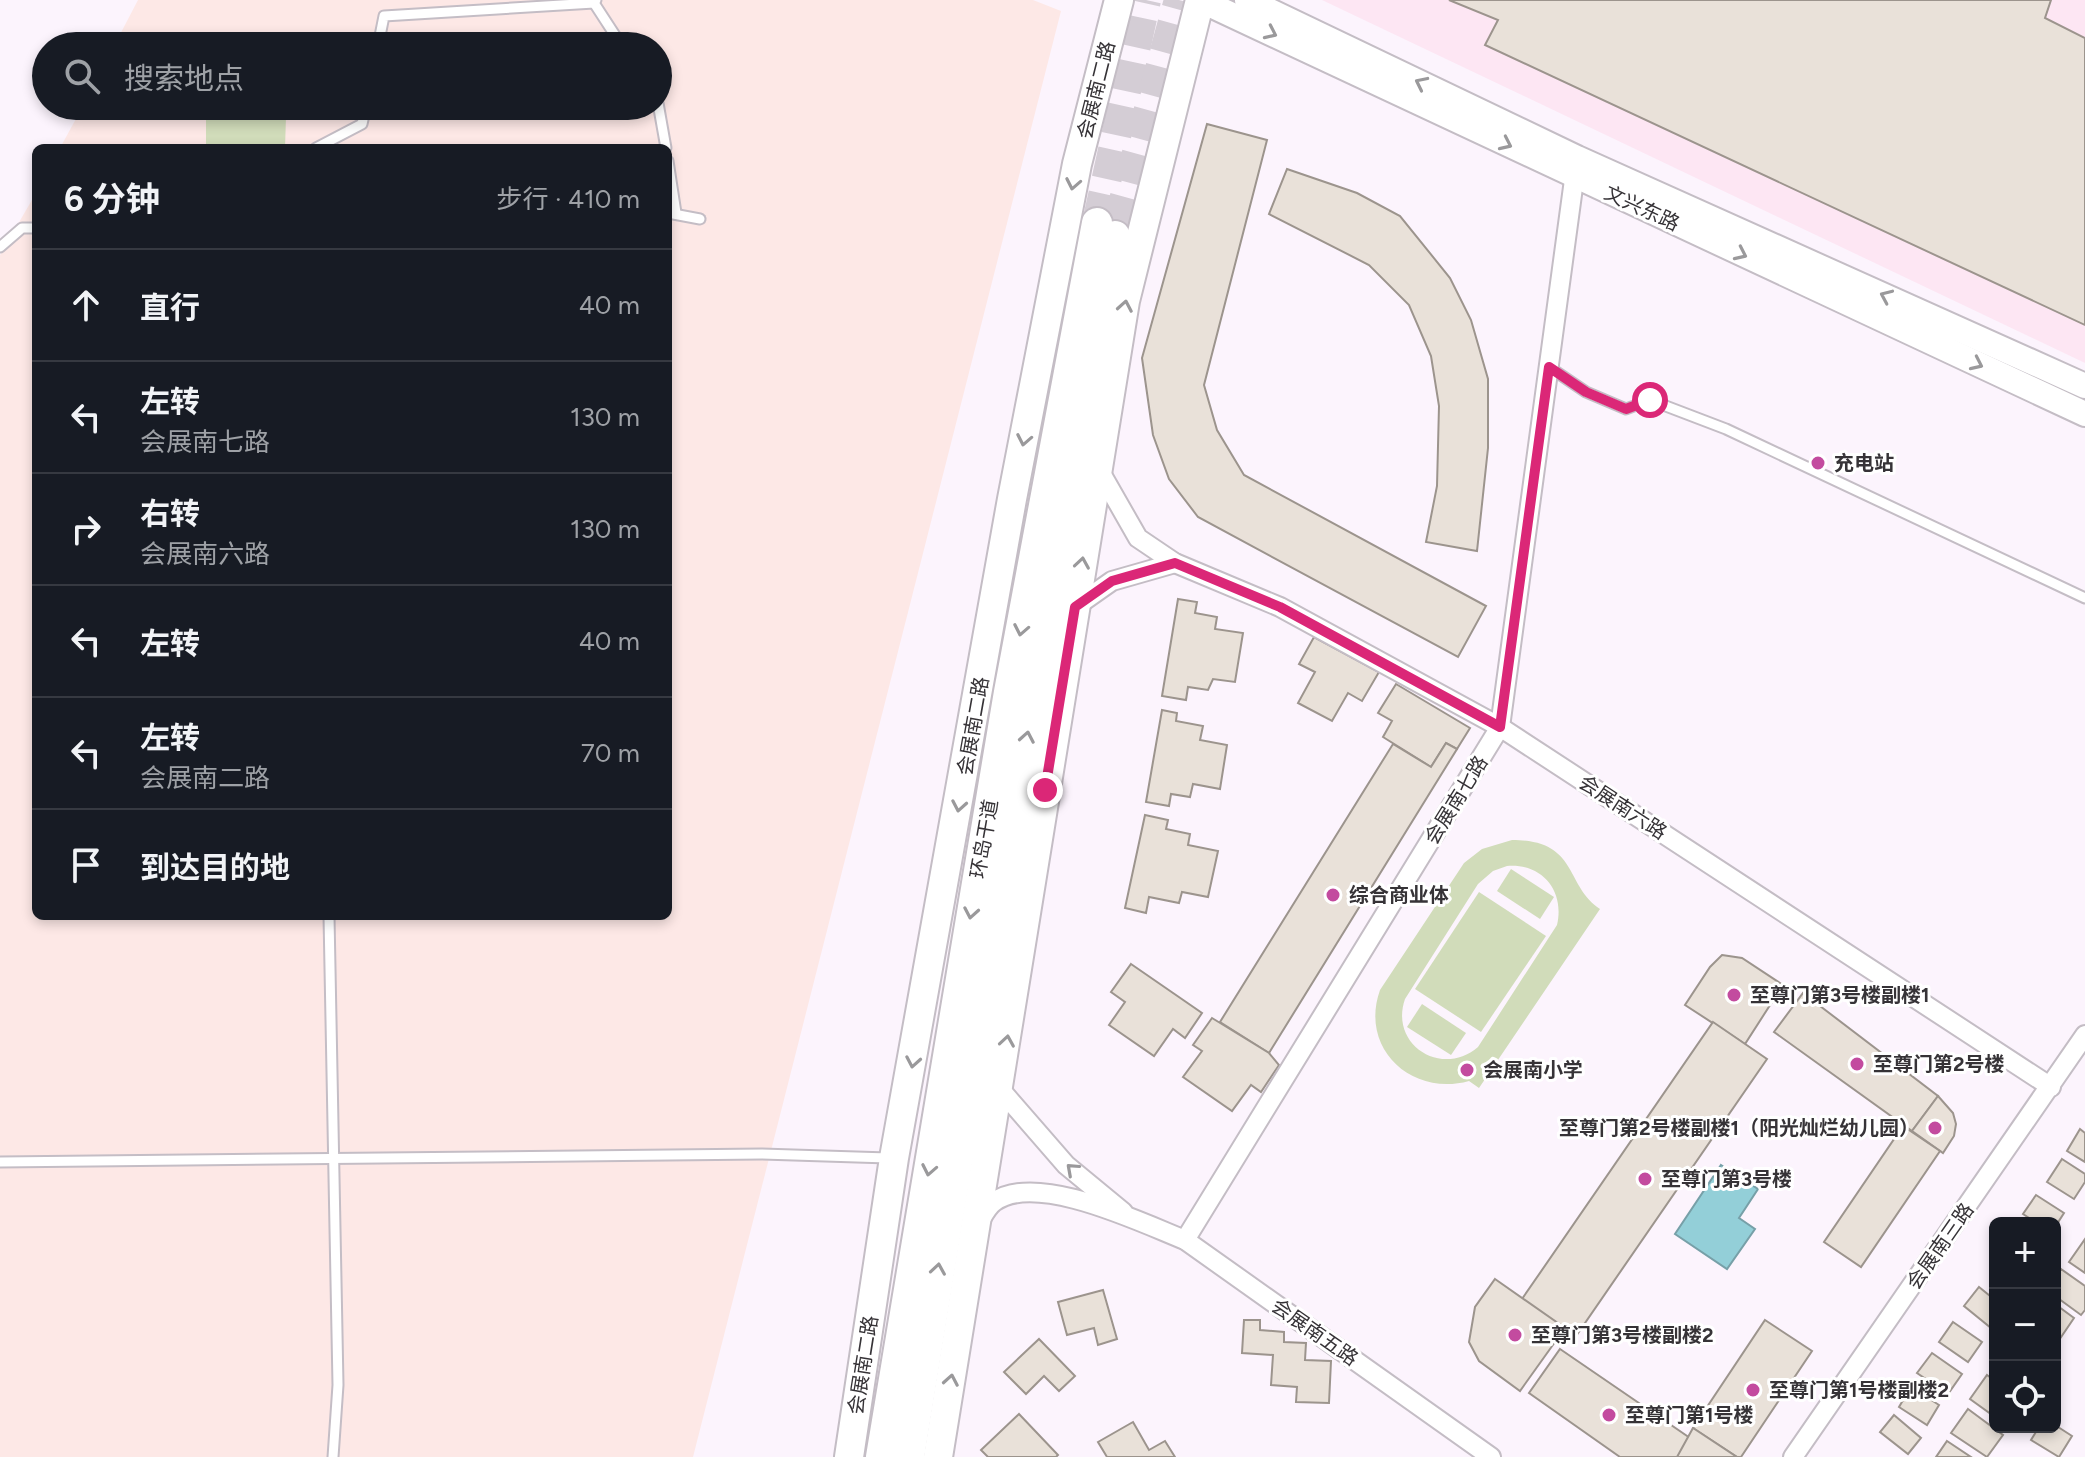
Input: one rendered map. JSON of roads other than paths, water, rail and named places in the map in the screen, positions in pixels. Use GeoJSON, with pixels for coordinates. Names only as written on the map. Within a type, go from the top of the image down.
{"type":"FeatureCollection","features":[{"type":"Feature","properties":{"kind":"highway","name":"环岛干道"},"geometry":{"type":"LineString","coordinates":[[881,1457],[1009,692],[1107,224],[909,1457]]}},
{"type":"Feature","properties":{"kind":"main road","name":"会展南二路"},"geometry":{"type":"LineString","coordinates":[[849,1457],[894,1158],[1012,499],[1077,164],[1119,0]]}},
{"type":"Feature","properties":{"kind":"main road","name":"文兴东路"},"geometry":{"type":"LineString","coordinates":[[1200,0],[1576,167],[2085,386]]}},
{"type":"Feature","properties":{"kind":"main road"},"geometry":{"type":"LineString","coordinates":[[938,1457],[1000,1089],[1125,301],[1200,0]]}},
{"type":"Feature","properties":{"kind":"main road","name":"文兴东路"},"geometry":{"type":"LineString","coordinates":[[1247,0],[1576,167],[2085,414]]}},
{"type":"Feature","properties":{"kind":"street","name":"会展南七路"},"geometry":{"type":"LineString","coordinates":[[1185,1240],[1500,727],[1576,167]]}},
{"type":"Feature","properties":{"kind":"street","name":"会展南六路"},"geometry":{"type":"LineString","coordinates":[[1098,468],[1138,538],[1175,563],[1280,607],[1500,727],[2051,1087]]}},
{"type":"Feature","properties":{"kind":"street"},"geometry":{"type":"LineString","coordinates":[[1075,607],[1112,581],[1175,563]]}},
{"type":"Feature","properties":{"kind":"street","name":"会展南三路"},"geometry":{"type":"LineString","coordinates":[[1793,1457],[2085,1035]]}},
{"type":"Feature","properties":{"kind":"street"},"geometry":{"type":"LineString","coordinates":[[1000,1089],[1066,1165],[1132,1219]]}},
{"type":"Feature","properties":{"kind":"street"},"geometry":{"type":"LineString","coordinates":[[977,1224],[994,1202],[1016,1194],[1044,1192],[1132,1219]]}},
{"type":"Feature","properties":{"kind":"street","name":"会展南五路"},"geometry":{"type":"LineString","coordinates":[[1132,1219],[1185,1240],[1491,1457]]}},
{"type":"Feature","properties":{"kind":"lane"},"geometry":{"type":"LineString","coordinates":[[381,32],[384,16],[595,2],[613,32]]}},
{"type":"Feature","properties":{"kind":"lane"},"geometry":{"type":"LineString","coordinates":[[324,144],[362,124],[363,120]]}},
{"type":"Feature","properties":{"kind":"lane"},"geometry":{"type":"LineString","coordinates":[[661,120],[665,144]]}},
{"type":"Feature","properties":{"kind":"lane"},"geometry":{"type":"LineString","coordinates":[[672,213],[700,219]]}},
{"type":"Feature","properties":{"kind":"lane"},"geometry":{"type":"LineString","coordinates":[[0,247],[22,228],[32,228]]}},
{"type":"Feature","properties":{"kind":"lane"},"geometry":{"type":"LineString","coordinates":[[1549,367],[1586,392],[1626,409],[1650,400],[1726,429],[2085,598]]}},
{"type":"Feature","properties":{"kind":"lane"},"geometry":{"type":"LineString","coordinates":[[329,920],[338,1385],[333,1457]]}},
{"type":"Feature","properties":{"kind":"lane"},"geometry":{"type":"LineString","coordinates":[[0,1162],[762,1154],[894,1158]]}},
{"type":"Feature","properties":{"kind":"water"},"geometry":{"type":"Polygon","coordinates":[[[1721,1165],[1758,1189],[1739,1218],[1755,1229],[1727,1269],[1675,1234],[1721,1165]]]}},
{"type":"Feature","properties":{"kind":"tunnel"},"geometry":{"type":"LineString","coordinates":[[1097,223],[1146,0]]}},
{"type":"Feature","properties":{"kind":"tunnel"},"geometry":{"type":"LineString","coordinates":[[1117,226],[1179,0]]}},
{"type":"Feature","properties":{"kind":"place","name":"充电站"},"geometry":{"type":"Point","coordinates":[1818,463]}},
{"type":"Feature","properties":{"kind":"place","name":"综合商业体"},"geometry":{"type":"Point","coordinates":[1333,895]}},
{"type":"Feature","properties":{"kind":"place","name":"至尊门第3号楼副楼1"},"geometry":{"type":"Point","coordinates":[1734,995]}},
{"type":"Feature","properties":{"kind":"place","name":"至尊门第2号楼"},"geometry":{"type":"Point","coordinates":[1857,1064]}},
{"type":"Feature","properties":{"kind":"place","name":"会展南小学"},"geometry":{"type":"Point","coordinates":[1467,1070]}},
{"type":"Feature","properties":{"kind":"place","name":"至尊门第2号楼副楼1（阳光灿烂幼儿园）"},"geometry":{"type":"Point","coordinates":[1935,1128]}},
{"type":"Feature","properties":{"kind":"place","name":"至尊门第3号楼"},"geometry":{"type":"Point","coordinates":[1645,1179]}},
{"type":"Feature","properties":{"kind":"place","name":"至尊门第3号楼副楼2"},"geometry":{"type":"Point","coordinates":[1515,1335]}},
{"type":"Feature","properties":{"kind":"place","name":"至尊门第1号楼副楼2"},"geometry":{"type":"Point","coordinates":[1753,1390]}},
{"type":"Feature","properties":{"kind":"place","name":"至尊门第1号楼"},"geometry":{"type":"Point","coordinates":[1609,1415]}}]}
